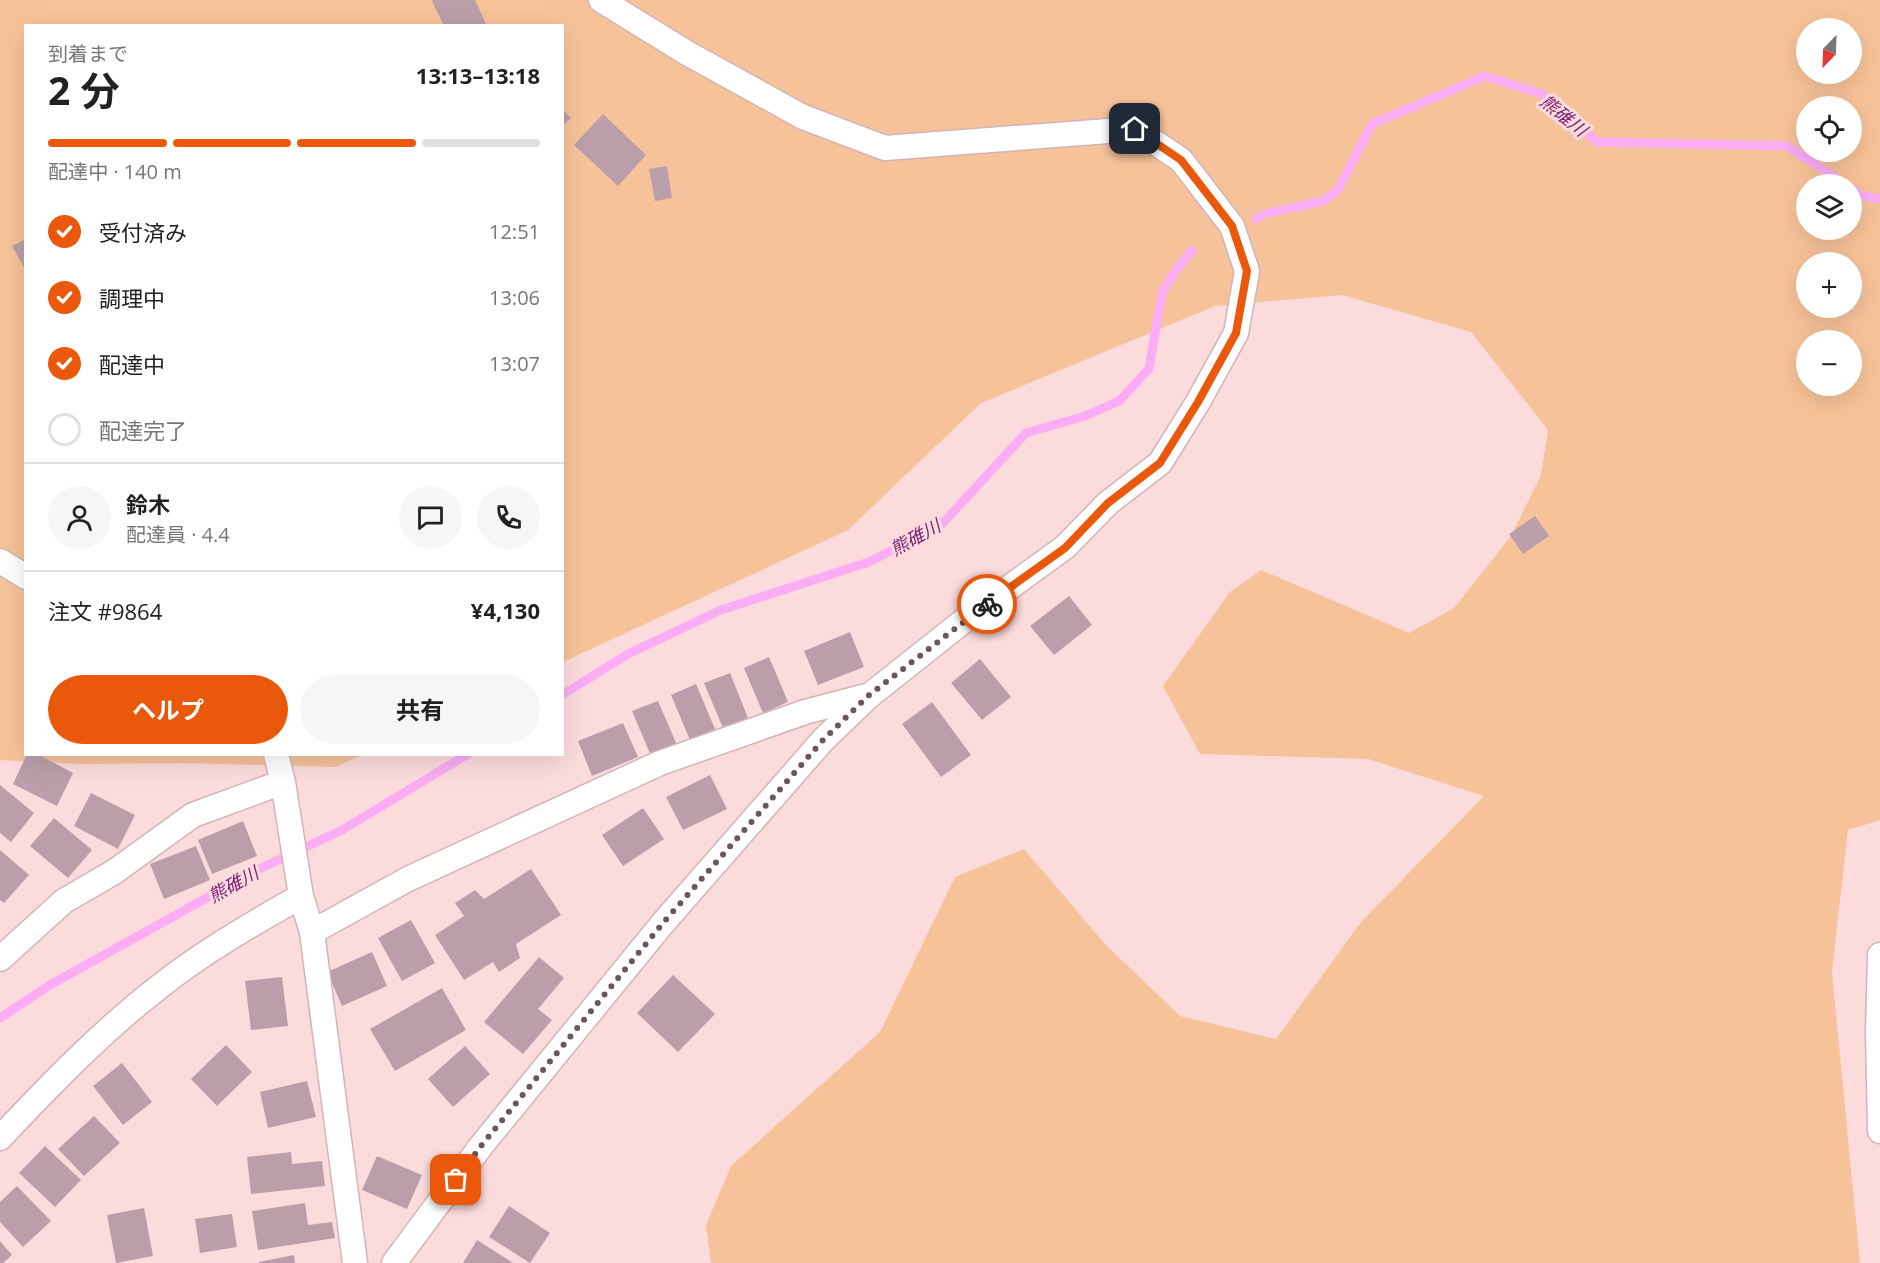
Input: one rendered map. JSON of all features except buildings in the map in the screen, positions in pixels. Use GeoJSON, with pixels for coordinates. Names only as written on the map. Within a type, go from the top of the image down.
{"type":"FeatureCollection","features":[{"type":"Feature","properties":{"kind":"street"},"geometry":{"type":"LineString","coordinates":[[394,1263],[481,1146],[663,923],[824,739],[868,696],[966,619],[1065,548],[1108,503],[1160,463],[1198,402],[1236,333],[1247,271],[1232,226],[1181,160],[1135,129],[885,148],[803,117],[687,53],[601,0]]}},
{"type":"Feature","properties":{"kind":"street"},"geometry":{"type":"LineString","coordinates":[[0,561],[24,576]]}},
{"type":"Feature","properties":{"kind":"street"},"geometry":{"type":"LineString","coordinates":[[312,932],[408,879],[660,764],[805,712],[868,696]]}},
{"type":"Feature","properties":{"kind":"street"},"geometry":{"type":"LineString","coordinates":[[277,756],[284,782],[299,885],[312,932],[355,1263]]}},
{"type":"Feature","properties":{"kind":"street"},"geometry":{"type":"LineString","coordinates":[[0,959],[64,901],[114,872],[193,815],[284,782]]}},
{"type":"Feature","properties":{"kind":"street"},"geometry":{"type":"LineString","coordinates":[[0,1138],[70,1065],[158,987],[299,885]]}},
{"type":"Feature","properties":{"kind":"street"},"geometry":{"type":"LineString","coordinates":[[1880,955],[1878,1032],[1880,1131]]}},
{"type":"Feature","properties":{"kind":"shaded area"},"geometry":{"type":"Polygon","coordinates":[[[0,0],[1880,0],[1880,820],[1848,830],[1832,972],[1860,1263],[711,1263],[706,1225],[731,1166],[880,1032],[955,877],[1024,849],[1106,945],[1180,1016],[1276,1039],[1361,922],[1484,796],[1368,759],[1200,754],[1163,686],[1230,592],[1261,570],[1409,633],[1454,608],[1511,536],[1541,475],[1548,430],[1471,332],[1342,295],[1215,306],[981,403],[848,530],[564,662],[564,24],[24,24],[24,756],[360,756],[336,767],[184,763],[83,764],[0,760],[0,0]]]}},
{"type":"Feature","properties":{"kind":"waterway","name":"熊碓川"},"geometry":{"type":"LineString","coordinates":[[1256,219],[1264,214],[1323,201],[1338,190],[1372,124],[1485,76],[1542,94],[1597,142],[1787,146],[1830,174]]}},
{"type":"Feature","properties":{"kind":"waterway","name":"熊碓川"},"geometry":{"type":"LineString","coordinates":[[1862,195],[1880,199]]}},
{"type":"Feature","properties":{"kind":"waterway","name":"熊碓川"},"geometry":{"type":"LineString","coordinates":[[564,694],[628,654],[721,610],[869,562],[942,524],[1026,433],[1085,416],[1119,401],[1149,369],[1162,293],[1176,270],[1192,251]]}},
{"type":"Feature","properties":{"kind":"waterway","name":"熊碓川"},"geometry":{"type":"LineString","coordinates":[[0,1018],[50,985],[257,870],[342,830],[465,756]]}},
{"type":"Feature","properties":{"kind":"way so far"},"geometry":{"type":"LineString","coordinates":[[456,1180],[481,1146],[663,923],[824,739],[868,696],[987,604]]}},
{"type":"Feature","properties":{"kind":"route"},"geometry":{"type":"LineString","coordinates":[[987,604],[1065,548],[1108,503],[1160,463],[1198,402],[1236,333],[1247,271],[1232,226],[1181,160],[1135,129]]}}]}
